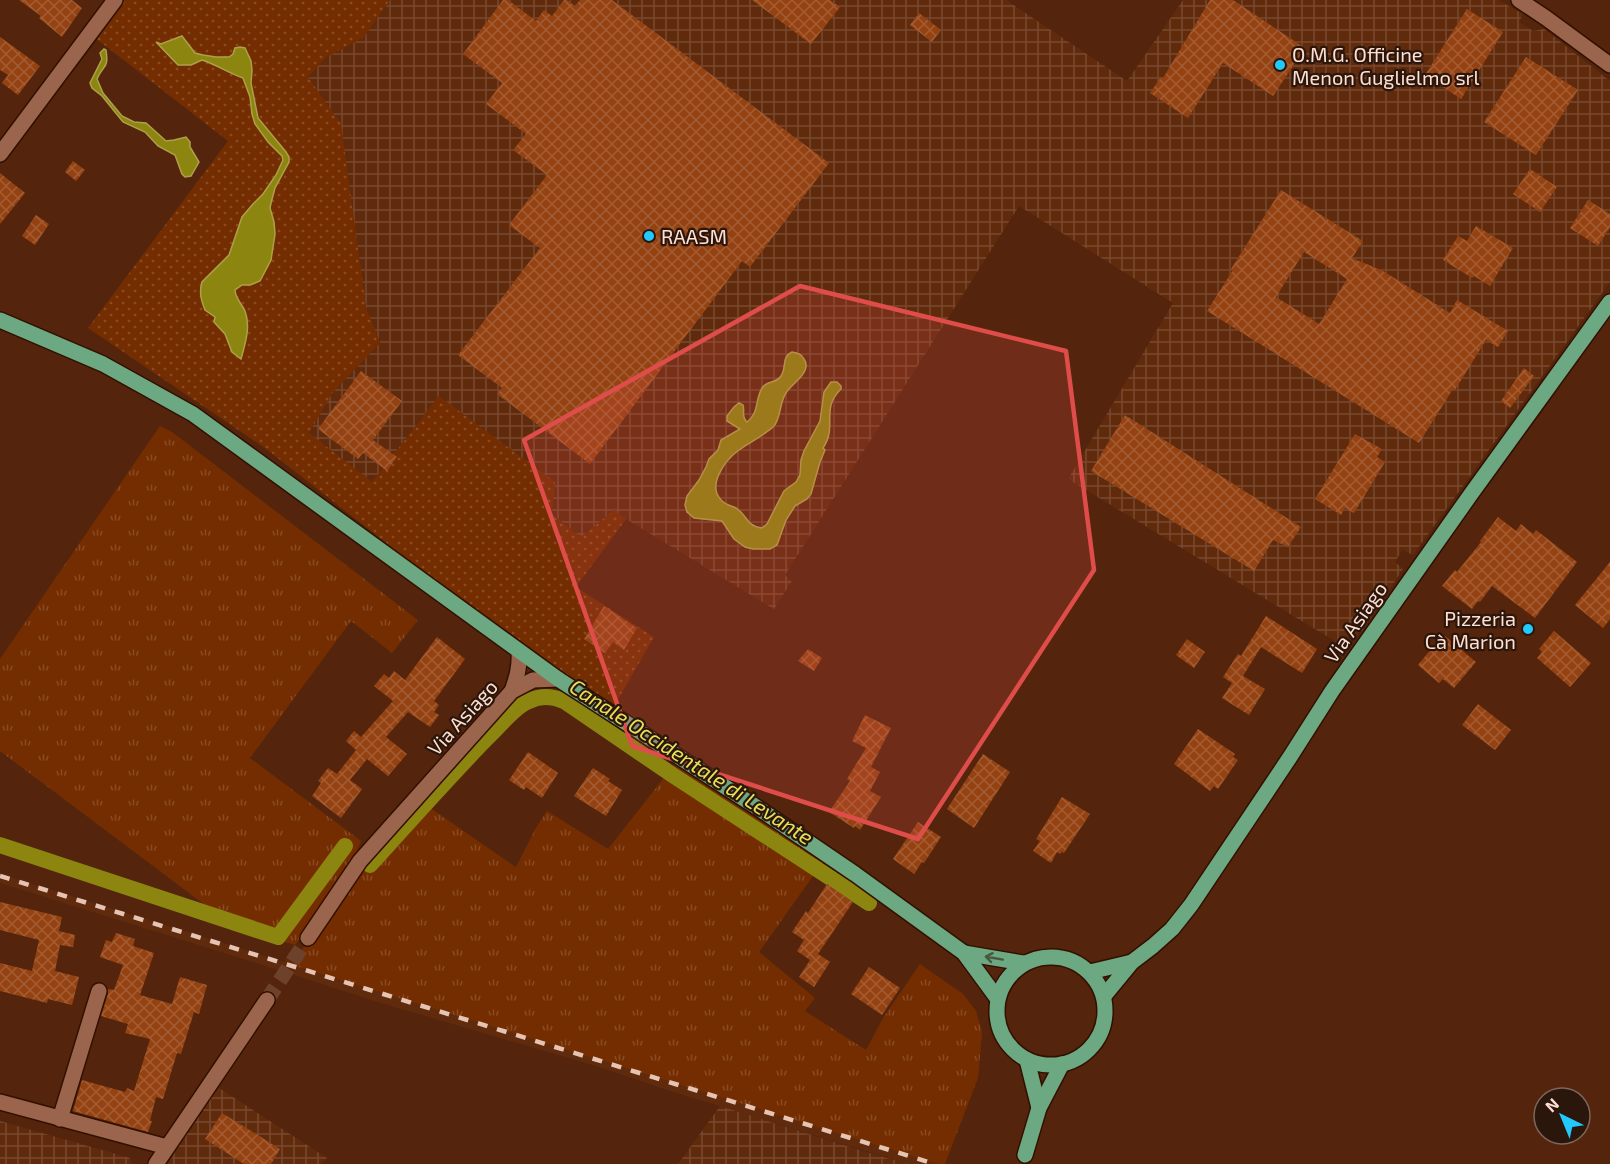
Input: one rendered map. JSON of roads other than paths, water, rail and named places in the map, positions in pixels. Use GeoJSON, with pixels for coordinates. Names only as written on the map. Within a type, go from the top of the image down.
{"type":"FeatureCollection","features":[{"type":"Feature","properties":{"kind":"main road","name":"Via Asiago"},"geometry":{"type":"LineString","coordinates":[[1104,996],[1132,962],[1172,929],[1191,905],[1332,691],[1610,302]]}},
{"type":"Feature","properties":{"kind":"main road"},"geometry":{"type":"LineString","coordinates":[[0,320],[103,364],[193,414],[558,679],[761,810],[855,874],[964,953],[997,998]]}},
{"type":"Feature","properties":{"kind":"main road"},"geometry":{"type":"LineString","coordinates":[[964,953],[1023,963]]}},
{"type":"Feature","properties":{"kind":"main road"},"geometry":{"type":"LineString","coordinates":[[1040,957],[1058,957],[1075,962],[1090,972],[1104,996],[1105,1014],[1102,1031],[1092,1046],[1079,1058],[1050,1066],[1027,1060],[1012,1050],[1001,1034],[996,1017],[997,998],[1011,972],[1023,963],[1040,957]]}},
{"type":"Feature","properties":{"kind":"main road","name":"Via Asiago"},"geometry":{"type":"LineString","coordinates":[[1090,972],[1132,962]]}},
{"type":"Feature","properties":{"kind":"main road"},"geometry":{"type":"LineString","coordinates":[[1027,1060],[1039,1108]]}},
{"type":"Feature","properties":{"kind":"main road"},"geometry":{"type":"LineString","coordinates":[[1025,1155],[1039,1108],[1062,1064]]}},
{"type":"Feature","properties":{"kind":"street"},"geometry":{"type":"LineString","coordinates":[[0,154],[115,0]]}},
{"type":"Feature","properties":{"kind":"street"},"geometry":{"type":"LineString","coordinates":[[1519,0],[1610,65]]}},
{"type":"Feature","properties":{"kind":"street","name":"Via Asiago"},"geometry":{"type":"LineString","coordinates":[[512,691],[518,675],[519,651]]}},
{"type":"Feature","properties":{"kind":"street","name":"Via Asiago"},"geometry":{"type":"LineString","coordinates":[[308,938],[360,861],[512,691],[533,680],[558,679]]}},
{"type":"Feature","properties":{"kind":"street"},"geometry":{"type":"LineString","coordinates":[[60,1119],[99,991]]}},
{"type":"Feature","properties":{"kind":"street"},"geometry":{"type":"LineString","coordinates":[[156,1164],[267,1000]]}},
{"type":"Feature","properties":{"kind":"street"},"geometry":{"type":"LineString","coordinates":[[0,1102],[167,1147]]}},
{"type":"Feature","properties":{"kind":"waterway","name":"Canale Occidentale di Levante"},"geometry":{"type":"LineString","coordinates":[[370,865],[512,712],[529,701],[546,697],[564,701],[869,903]]}},
{"type":"Feature","properties":{"kind":"waterway","name":"Canale Occidentale di Levante"},"geometry":{"type":"LineString","coordinates":[[0,845],[278,937],[345,846]]}},
{"type":"Feature","properties":{"kind":"tunnel"},"geometry":{"type":"LineString","coordinates":[[267,1000],[308,938]]}},
{"type":"Feature","properties":{"kind":"railway"},"geometry":{"type":"LineString","coordinates":[[0,876],[935,1164]]}},
{"type":"Feature","properties":{"kind":"place","name":"O.M.G. Officine Menon Guglielmo srl"},"geometry":{"type":"Point","coordinates":[1280,65]}},
{"type":"Feature","properties":{"kind":"place","name":"RAASM"},"geometry":{"type":"Point","coordinates":[649,236]}},
{"type":"Feature","properties":{"kind":"place","name":"Pizzeria Cà Marion"},"geometry":{"type":"Point","coordinates":[1528,629]}}]}
